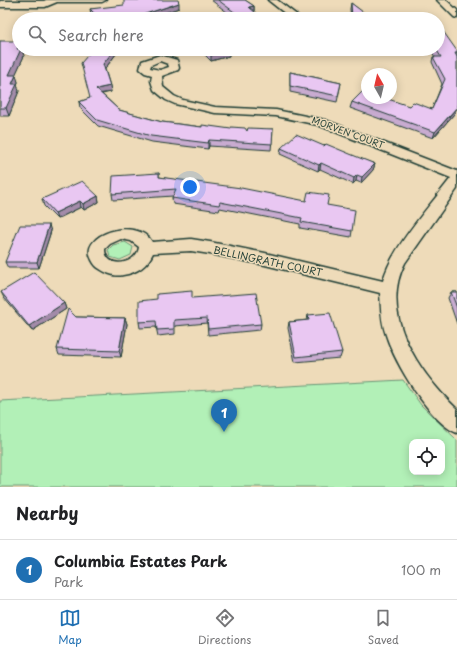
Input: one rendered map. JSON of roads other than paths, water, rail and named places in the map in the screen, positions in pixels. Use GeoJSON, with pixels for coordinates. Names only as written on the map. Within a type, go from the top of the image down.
{"type":"FeatureCollection","features":[{"type":"Feature","properties":{"kind":"street"},"geometry":{"type":"LineString","coordinates":[[0,4],[45,4],[52,0],[102,0]]}},
{"type":"Feature","properties":{"kind":"street"},"geometry":{"type":"LineString","coordinates":[[272,0],[288,12]]}},
{"type":"Feature","properties":{"kind":"street"},"geometry":{"type":"LineString","coordinates":[[441,0],[457,15]]}},
{"type":"Feature","properties":{"kind":"street","name":"MORVEN COURT"},"geometry":{"type":"LineString","coordinates":[[157,73],[156,81],[158,88],[170,98],[180,102],[215,110],[276,113],[321,122],[457,176]]}},
{"type":"Feature","properties":{"kind":"street"},"geometry":{"type":"LineString","coordinates":[[457,179],[404,250],[392,274],[388,300],[395,336],[410,367],[428,393],[457,423]]}},
{"type":"Feature","properties":{"kind":"street","name":"BELLINGRATH COURT"},"geometry":{"type":"LineString","coordinates":[[146,248],[191,245],[210,248],[265,259],[390,289]]}},
{"type":"Feature","properties":{"kind":"place","name":"Columbia Estates Park"},"geometry":{"type":"Point","coordinates":[224,432]}}]}
